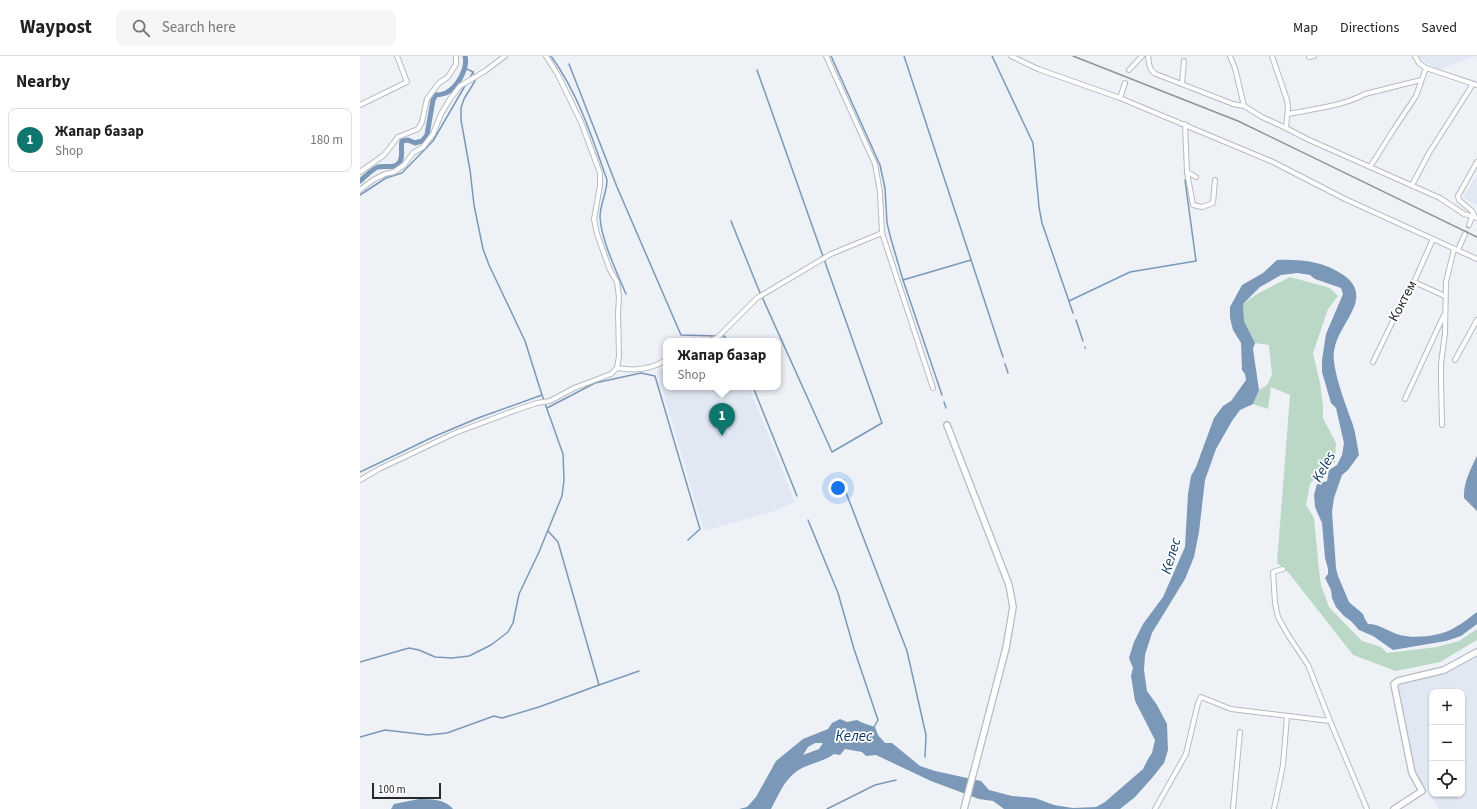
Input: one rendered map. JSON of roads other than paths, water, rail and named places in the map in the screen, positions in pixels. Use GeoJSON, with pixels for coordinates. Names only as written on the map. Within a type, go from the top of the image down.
{"type":"FeatureCollection","features":[{"type":"Feature","properties":{"kind":"street"},"geometry":{"type":"LineString","coordinates":[[360,105],[407,82],[397,56]]}},
{"type":"Feature","properties":{"kind":"street"},"geometry":{"type":"LineString","coordinates":[[360,172],[384,155],[398,137],[418,128],[422,122],[427,99],[439,83],[448,77],[456,64],[456,56]]}},
{"type":"Feature","properties":{"kind":"street"},"geometry":{"type":"LineString","coordinates":[[360,190],[373,180],[385,174],[394,172],[404,165],[413,153],[423,147],[433,134],[441,114],[460,86],[485,71],[505,56]]}},
{"type":"Feature","properties":{"kind":"street"},"geometry":{"type":"LineString","coordinates":[[360,480],[379,469],[455,433],[537,403],[550,402],[574,388],[611,374],[617,368],[619,356],[619,296],[617,282],[610,270],[597,234],[594,219],[600,186],[600,173],[581,122],[558,76],[546,56]]}},
{"type":"Feature","properties":{"kind":"street"},"geometry":{"type":"LineString","coordinates":[[826,56],[875,164],[880,192],[882,233],[933,388]]}},
{"type":"Feature","properties":{"kind":"street"},"geometry":{"type":"LineString","coordinates":[[1012,56],[1038,70],[1120,98],[1273,162],[1345,199],[1477,259]]}},
{"type":"Feature","properties":{"kind":"street"},"geometry":{"type":"LineString","coordinates":[[1129,70],[1142,56]]}},
{"type":"Feature","properties":{"kind":"street"},"geometry":{"type":"LineString","coordinates":[[1148,56],[1150,69],[1152,72],[1233,104],[1244,106],[1262,117],[1440,198],[1461,212],[1475,217]]}},
{"type":"Feature","properties":{"kind":"street"},"geometry":{"type":"LineString","coordinates":[[1230,56],[1235,68],[1244,106]]}},
{"type":"Feature","properties":{"kind":"street"},"geometry":{"type":"LineString","coordinates":[[1272,56],[1287,100],[1288,114],[1286,128]]}},
{"type":"Feature","properties":{"kind":"street"},"geometry":{"type":"LineString","coordinates":[[1412,185],[1429,153],[1475,85],[1426,68],[1419,63],[1415,56]]}},
{"type":"Feature","properties":{"kind":"street"},"geometry":{"type":"LineString","coordinates":[[1182,84],[1184,61]]}},
{"type":"Feature","properties":{"kind":"street"},"geometry":{"type":"LineString","coordinates":[[1370,167],[1416,96],[1426,68]]}},
{"type":"Feature","properties":{"kind":"street"},"geometry":{"type":"LineString","coordinates":[[1288,114],[1337,104],[1359,98],[1365,94],[1421,80]]}},
{"type":"Feature","properties":{"kind":"street"},"geometry":{"type":"LineString","coordinates":[[1120,98],[1125,83]]}},
{"type":"Feature","properties":{"kind":"street"},"geometry":{"type":"LineString","coordinates":[[1185,124],[1187,172],[1192,203],[1196,206],[1202,207],[1214,204],[1215,180]]}},
{"type":"Feature","properties":{"kind":"street"},"geometry":{"type":"LineString","coordinates":[[1475,217],[1472,211],[1458,200],[1458,196],[1477,162]]}},
{"type":"Feature","properties":{"kind":"street"},"geometry":{"type":"LineString","coordinates":[[1187,172],[1196,177]]}},
{"type":"Feature","properties":{"kind":"street"},"geometry":{"type":"LineString","coordinates":[[1469,224],[1475,217]]}},
{"type":"Feature","properties":{"kind":"street"},"geometry":{"type":"LineString","coordinates":[[716,338],[757,298],[831,254],[882,233]]}},
{"type":"Feature","properties":{"kind":"street"},"geometry":{"type":"LineString","coordinates":[[1442,425],[1441,375],[1445,333],[1446,282],[1456,250],[1465,234]]}},
{"type":"Feature","properties":{"kind":"street","name":"Коктем"},"geometry":{"type":"LineString","coordinates":[[1373,362],[1405,296],[1414,282],[1433,240]]}},
{"type":"Feature","properties":{"kind":"street"},"geometry":{"type":"LineString","coordinates":[[1414,282],[1445,296]]}},
{"type":"Feature","properties":{"kind":"street"},"geometry":{"type":"LineString","coordinates":[[1405,399],[1445,312]]}},
{"type":"Feature","properties":{"kind":"street"},"geometry":{"type":"LineString","coordinates":[[1455,360],[1477,320]]}},
{"type":"Feature","properties":{"kind":"street"},"geometry":{"type":"LineString","coordinates":[[617,368],[626,370],[650,368],[663,362]]}},
{"type":"Feature","properties":{"kind":"street"},"geometry":{"type":"LineString","coordinates":[[947,425],[1009,585],[1013,607],[1006,648],[964,808]]}},
{"type":"Feature","properties":{"kind":"street"},"geometry":{"type":"LineString","coordinates":[[1283,569],[1273,572],[1275,602],[1278,617],[1308,665],[1367,809]]}},
{"type":"Feature","properties":{"kind":"street"},"geometry":{"type":"LineString","coordinates":[[1394,809],[1422,791],[1412,773],[1394,684],[1398,681],[1444,670],[1477,652]]}},
{"type":"Feature","properties":{"kind":"street"},"geometry":{"type":"LineString","coordinates":[[1155,809],[1186,754],[1198,703],[1201,697],[1231,709],[1330,721]]}},
{"type":"Feature","properties":{"kind":"street"},"geometry":{"type":"LineString","coordinates":[[1274,809],[1283,765],[1287,716]]}},
{"type":"Feature","properties":{"kind":"street"},"geometry":{"type":"LineString","coordinates":[[1233,809],[1240,732]]}},
{"type":"Feature","properties":{"kind":"water","name":"Келес"},"geometry":{"type":"Polygon","coordinates":[[[1277,260],[1311,262],[1327,266],[1342,274],[1350,280],[1355,288],[1356,302],[1352,313],[1337,339],[1334,351],[1337,377],[1354,429],[1359,455],[1348,470],[1342,475],[1334,498],[1332,512],[1336,568],[1349,602],[1363,614],[1368,624],[1377,625],[1400,635],[1413,637],[1428,636],[1449,631],[1477,612],[1477,624],[1461,636],[1446,641],[1393,650],[1373,636],[1359,630],[1336,607],[1332,598],[1331,590],[1325,578],[1328,574],[1328,569],[1325,558],[1322,523],[1315,507],[1314,495],[1317,484],[1327,481],[1329,470],[1337,465],[1342,455],[1344,443],[1336,408],[1331,403],[1322,372],[1322,360],[1326,334],[1343,294],[1341,288],[1315,279],[1310,275],[1298,273],[1281,275],[1260,287],[1243,304],[1244,321],[1255,343],[1253,349],[1259,390],[1253,404],[1240,410],[1216,449],[1205,480],[1199,532],[1194,557],[1185,579],[1152,633],[1145,655],[1144,670],[1147,691],[1157,705],[1167,724],[1168,750],[1164,763],[1135,797],[1120,809],[1004,809],[993,801],[979,799],[931,781],[876,755],[866,756],[862,752],[845,749],[840,755],[834,754],[797,771],[792,775],[782,788],[771,809],[739,809],[747,807],[756,797],[776,761],[803,739],[828,729],[832,723],[840,719],[847,722],[857,720],[875,727],[878,735],[885,743],[892,743],[920,766],[935,771],[981,781],[989,790],[1012,796],[1035,798],[1054,805],[1073,808],[1096,807],[1105,802],[1143,769],[1152,753],[1155,740],[1135,701],[1131,676],[1133,668],[1129,658],[1134,642],[1143,624],[1163,597],[1185,547],[1188,494],[1191,476],[1196,467],[1214,418],[1223,406],[1231,401],[1246,380],[1245,374],[1242,370],[1241,343],[1233,330],[1230,318],[1230,307],[1242,285],[1263,273],[1277,260]],[[815,743],[808,747],[803,755],[819,749],[823,743],[815,743]]]}},
{"type":"Feature","properties":{"kind":"water"},"geometry":{"type":"Polygon","coordinates":[[[1477,456],[1477,511],[1464,498],[1464,492],[1466,481],[1477,456]]]}},
{"type":"Feature","properties":{"kind":"water"},"geometry":{"type":"Polygon","coordinates":[[[419,799],[442,801],[453,809],[391,809],[394,804],[419,799]]]}},
{"type":"Feature","properties":{"kind":"waterway"},"geometry":{"type":"LineString","coordinates":[[360,181],[378,167],[397,165],[401,158],[402,141],[408,140],[415,143],[422,141],[427,135],[433,100],[436,95],[446,93],[458,82],[465,66],[465,56]]}},
{"type":"Feature","properties":{"kind":"waterway"},"geometry":{"type":"LineString","coordinates":[[551,56],[561,70],[577,100],[607,180],[600,212],[601,226],[610,256],[626,294]]}},
{"type":"Feature","properties":{"kind":"waterway"},"geometry":{"type":"LineString","coordinates":[[831,56],[880,165],[885,188],[887,223],[903,280],[971,260]]}},
{"type":"Feature","properties":{"kind":"waterway"},"geometry":{"type":"LineString","coordinates":[[904,56],[1003,357]]}},
{"type":"Feature","properties":{"kind":"waterway"},"geometry":{"type":"LineString","coordinates":[[992,56],[1033,143],[1042,223],[1073,313]]}},
{"type":"Feature","properties":{"kind":"waterway"},"geometry":{"type":"LineString","coordinates":[[569,64],[617,187],[681,335],[717,336]]}},
{"type":"Feature","properties":{"kind":"waterway"},"geometry":{"type":"LineString","coordinates":[[360,662],[409,648],[419,650],[435,657],[452,658],[469,656],[491,645],[508,632],[513,623],[519,594],[539,552],[562,496],[564,480],[563,454],[525,341],[483,249],[474,205],[470,170],[461,120],[461,108],[464,99],[475,81],[473,72],[465,68]]}},
{"type":"Feature","properties":{"kind":"waterway"},"geometry":{"type":"LineString","coordinates":[[757,70],[882,423],[832,452],[781,339]]}},
{"type":"Feature","properties":{"kind":"waterway"},"geometry":{"type":"LineString","coordinates":[[469,79],[473,72]]}},
{"type":"Feature","properties":{"kind":"waterway"},"geometry":{"type":"LineString","coordinates":[[360,195],[386,178],[402,173],[433,141],[466,84]]}},
{"type":"Feature","properties":{"kind":"waterway"},"geometry":{"type":"LineString","coordinates":[[1069,301],[1130,272],[1196,261],[1185,180]]}},
{"type":"Feature","properties":{"kind":"waterway"},"geometry":{"type":"LineString","coordinates":[[731,221],[758,288],[781,338]]}},
{"type":"Feature","properties":{"kind":"waterway"},"geometry":{"type":"LineString","coordinates":[[903,280],[942,395]]}},
{"type":"Feature","properties":{"kind":"waterway"},"geometry":{"type":"LineString","coordinates":[[1076,320],[1083,341]]}},
{"type":"Feature","properties":{"kind":"waterway"},"geometry":{"type":"LineString","coordinates":[[721,336],[726,338]]}},
{"type":"Feature","properties":{"kind":"waterway"},"geometry":{"type":"LineString","coordinates":[[1005,364],[1008,373]]}},
{"type":"Feature","properties":{"kind":"waterway"},"geometry":{"type":"LineString","coordinates":[[547,408],[595,383],[641,373],[655,376],[700,529],[688,540]]}},
{"type":"Feature","properties":{"kind":"waterway"},"geometry":{"type":"LineString","coordinates":[[754,390],[797,496]]}},
{"type":"Feature","properties":{"kind":"waterway"},"geometry":{"type":"LineString","coordinates":[[360,472],[433,437],[478,418],[542,395]]}},
{"type":"Feature","properties":{"kind":"waterway"},"geometry":{"type":"LineString","coordinates":[[944,402],[946,408]]}},
{"type":"Feature","properties":{"kind":"waterway"},"geometry":{"type":"LineString","coordinates":[[844,480],[845,490],[907,651],[926,735],[925,757]]}},
{"type":"Feature","properties":{"kind":"waterway"},"geometry":{"type":"LineString","coordinates":[[808,520],[838,593],[854,649],[878,720],[874,727]]}},
{"type":"Feature","properties":{"kind":"waterway"},"geometry":{"type":"LineString","coordinates":[[360,737],[385,730],[428,735],[447,733],[494,716],[502,718],[539,707],[599,685],[558,542],[548,531]]}},
{"type":"Feature","properties":{"kind":"waterway"},"geometry":{"type":"LineString","coordinates":[[599,685],[639,671]]}},
{"type":"Feature","properties":{"kind":"waterway"},"geometry":{"type":"LineString","coordinates":[[827,809],[875,785],[896,780]]}},
{"type":"Feature","properties":{"kind":"tunnel"},"geometry":{"type":"LineString","coordinates":[[1465,234],[1469,225]]}},
{"type":"Feature","properties":{"kind":"railway"},"geometry":{"type":"LineString","coordinates":[[1073,56],[1238,121],[1477,237]]}},
{"type":"Feature","properties":{"kind":"place","name":"Жапар базар"},"geometry":{"type":"Point","coordinates":[722,436]}},
{"type":"Feature","properties":{"kind":"water label","name":"Keles"},"geometry":{"type":"Point","coordinates":[1324,467]}}]}
